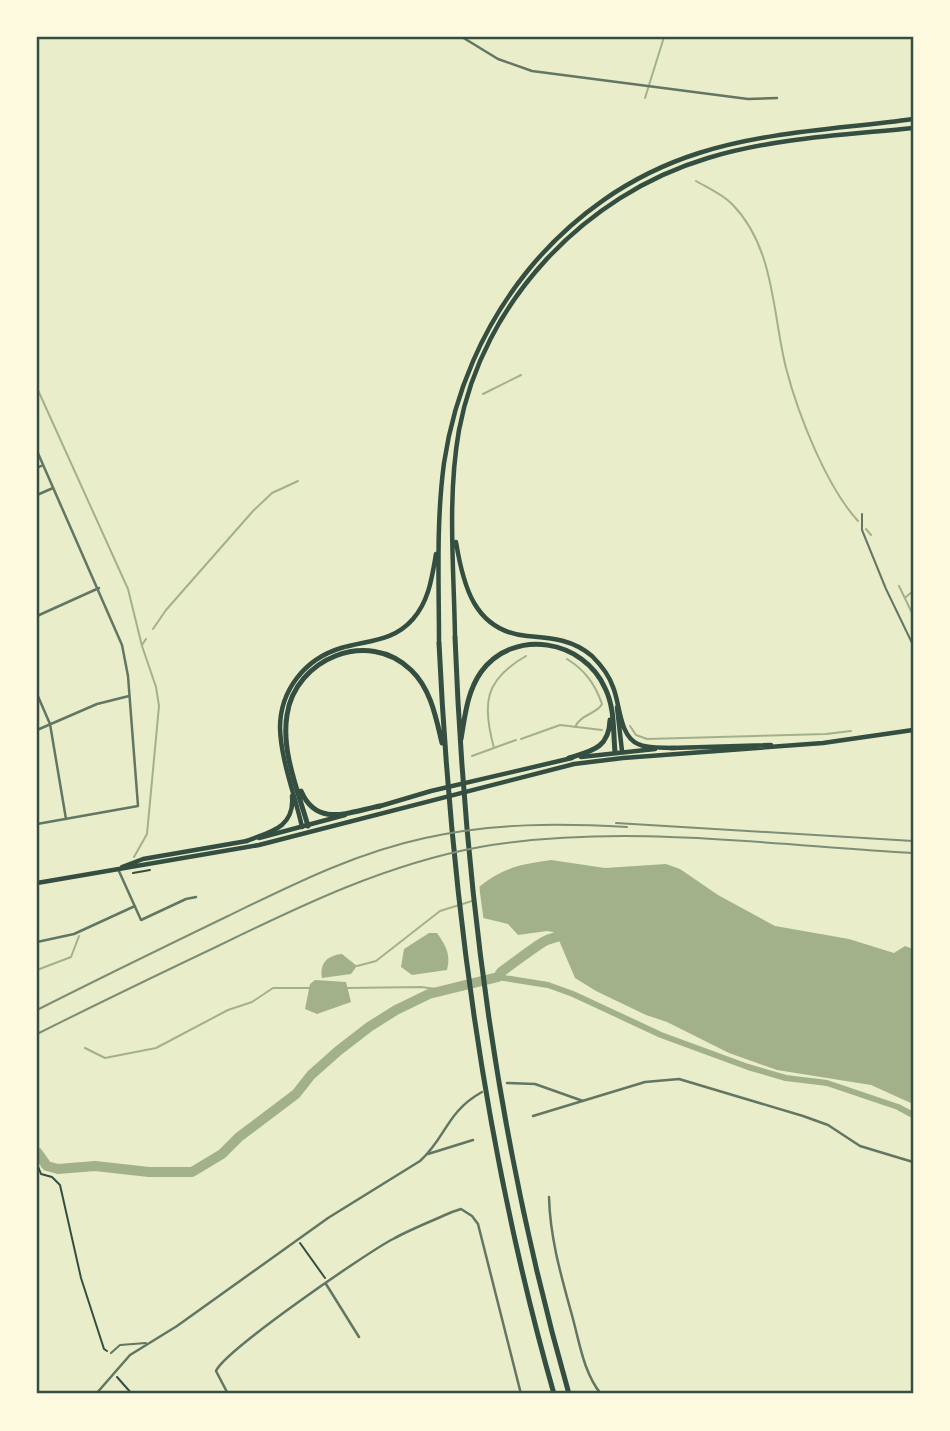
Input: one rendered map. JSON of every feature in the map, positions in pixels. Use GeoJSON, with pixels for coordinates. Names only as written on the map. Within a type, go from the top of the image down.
{"type":"FeatureCollection","features":[{"type":"Feature","properties":{"kind":"highway"},"geometry":{"type":"LineString","coordinates":[[455,637],[459,745],[474,914],[501,1104],[522,1209],[569,1394]]}},
{"type":"Feature","properties":{"kind":"highway"},"geometry":{"type":"LineString","coordinates":[[439,643],[443,745]]}},
{"type":"Feature","properties":{"kind":"highway"},"geometry":{"type":"LineString","coordinates":[[459,745],[468,698],[475,680],[496,657],[519,647],[542,644],[575,654],[596,672],[610,699],[618,754]]}},
{"type":"Feature","properties":{"kind":"highway"},"geometry":{"type":"LineString","coordinates":[[305,826],[287,745],[288,707],[303,678],[326,659],[345,652],[358,651],[388,656],[411,670],[429,696],[443,745],[462,936],[488,1106],[519,1261],[554,1394]]}},
{"type":"Feature","properties":{"kind":"highway"},"geometry":{"type":"LineString","coordinates":[[569,758],[594,750],[604,743],[610,726],[610,699]]}},
{"type":"Feature","properties":{"kind":"highway"},"geometry":{"type":"LineString","coordinates":[[287,745],[302,793],[316,812],[333,814],[380,806]]}},
{"type":"Feature","properties":{"kind":"main road"},"geometry":{"type":"LineString","coordinates":[[439,643],[438,543],[444,464],[462,388],[487,330],[507,296],[542,252],[602,200],[650,173],[685,158],[761,138],[913,119]]}},
{"type":"Feature","properties":{"kind":"main road"},"geometry":{"type":"LineString","coordinates":[[455,637],[453,526],[456,451],[462,416],[471,386],[496,328],[546,259],[575,231],[615,201],[656,178],[694,162],[729,152],[779,143],[913,128]]}},
{"type":"Feature","properties":{"kind":"main road"},"geometry":{"type":"LineString","coordinates":[[453,526],[464,584],[472,601],[486,618],[513,634],[558,639],[580,648],[599,664],[614,688],[626,731],[631,739],[642,745],[675,748]]}},
{"type":"Feature","properties":{"kind":"main road"},"geometry":{"type":"LineString","coordinates":[[307,833],[282,743],[284,704],[293,682],[308,665],[323,655],[382,640],[407,625],[422,608],[427,596],[438,543]]}},
{"type":"Feature","properties":{"kind":"main road"},"geometry":{"type":"LineString","coordinates":[[614,688],[618,754],[623,758],[786,746],[913,730]]}},
{"type":"Feature","properties":{"kind":"main road"},"geometry":{"type":"LineString","coordinates":[[118,869],[143,859],[247,841],[431,791],[569,758],[675,748],[749,744],[786,746]]}},
{"type":"Feature","properties":{"kind":"main road"},"geometry":{"type":"LineString","coordinates":[[37,883],[233,851],[548,769],[618,754]]}},
{"type":"Feature","properties":{"kind":"main road"},"geometry":{"type":"LineString","coordinates":[[247,841],[275,830],[289,818],[293,805],[289,774]]}},
{"type":"Feature","properties":{"kind":"street"},"geometry":{"type":"LineString","coordinates":[[462,37],[498,59],[532,71],[748,99],[777,98]]}},
{"type":"Feature","properties":{"kind":"street"},"geometry":{"type":"LineString","coordinates":[[37,450],[122,645],[138,806],[37,824]]}},
{"type":"Feature","properties":{"kind":"street"},"geometry":{"type":"LineString","coordinates":[[37,468],[43,465]]}},
{"type":"Feature","properties":{"kind":"street"},"geometry":{"type":"LineString","coordinates":[[37,495],[54,488]]}},
{"type":"Feature","properties":{"kind":"street"},"geometry":{"type":"LineString","coordinates":[[37,616],[99,589]]}},
{"type":"Feature","properties":{"kind":"street"},"geometry":{"type":"LineString","coordinates":[[37,694],[50,724],[66,819]]}},
{"type":"Feature","properties":{"kind":"street"},"geometry":{"type":"LineString","coordinates":[[37,730],[97,704],[129,696]]}},
{"type":"Feature","properties":{"kind":"street"},"geometry":{"type":"LineString","coordinates":[[118,869],[141,920],[196,897]]}},
{"type":"Feature","properties":{"kind":"street"},"geometry":{"type":"LineString","coordinates":[[37,942],[74,934],[135,906]]}},
{"type":"Feature","properties":{"kind":"street"},"geometry":{"type":"LineString","coordinates":[[533,1116],[645,1082],[679,1079],[816,1120],[860,1146],[913,1162]]}},
{"type":"Feature","properties":{"kind":"street"},"geometry":{"type":"LineString","coordinates":[[507,1083],[535,1084],[583,1101]]}},
{"type":"Feature","properties":{"kind":"street"},"geometry":{"type":"LineString","coordinates":[[96,1394],[126,1359],[358,1198],[411,1168],[428,1154],[453,1115],[482,1092]]}},
{"type":"Feature","properties":{"kind":"street"},"geometry":{"type":"LineString","coordinates":[[437,1140],[445,1149]]}},
{"type":"Feature","properties":{"kind":"street"},"geometry":{"type":"LineString","coordinates":[[428,1154],[473,1140]]}},
{"type":"Feature","properties":{"kind":"street"},"geometry":{"type":"LineString","coordinates":[[549,1197],[559,1267],[588,1372],[601,1394]]}},
{"type":"Feature","properties":{"kind":"street"},"geometry":{"type":"LineString","coordinates":[[228,1394],[216,1374],[218,1366],[284,1313],[393,1239],[461,1209],[478,1224],[521,1394]]}},
{"type":"Feature","properties":{"kind":"street"},"geometry":{"type":"LineString","coordinates":[[326,1284],[359,1337]]}},
{"type":"Feature","properties":{"kind":"street"},"geometry":{"type":"LineString","coordinates":[[218,1394],[225,1390]]}},
{"type":"Feature","properties":{"kind":"lane"},"geometry":{"type":"LineString","coordinates":[[862,514],[862,530],[913,645]]}},
{"type":"Feature","properties":{"kind":"lane"},"geometry":{"type":"LineString","coordinates":[[111,1353],[120,1345],[151,1343]]}},
{"type":"Feature","properties":{"kind":"path"},"geometry":{"type":"LineString","coordinates":[[133,873],[150,870]]}},
{"type":"Feature","properties":{"kind":"path"},"geometry":{"type":"LineString","coordinates":[[37,1165],[41,1174],[57,1181],[62,1193],[89,1306],[104,1349],[111,1353]]}},
{"type":"Feature","properties":{"kind":"path"},"geometry":{"type":"LineString","coordinates":[[298,1239],[326,1278],[329,1276]]}},
{"type":"Feature","properties":{"kind":"path"},"geometry":{"type":"LineString","coordinates":[[114,1373],[132,1394]]}},
{"type":"Feature","properties":{"kind":"shaded area"},"geometry":{"type":"Polygon","coordinates":[[[551,860],[605,868],[666,864],[680,869],[718,895],[775,926],[849,939],[894,953],[905,946],[913,949],[913,1104],[871,1085],[777,1070],[729,1053],[596,991],[575,978],[553,932],[518,935],[508,924],[479,917],[475,890],[510,869],[551,860]]]}},
{"type":"Feature","properties":{"kind":"shaded area"},"geometry":{"type":"Polygon","coordinates":[[[429,933],[437,933],[445,946],[448,955],[447,970],[412,975],[401,967],[404,949],[429,933]]]}},
{"type":"Feature","properties":{"kind":"shaded area"},"geometry":{"type":"Polygon","coordinates":[[[342,954],[357,966],[351,974],[322,978],[323,964],[333,956],[342,954]]]}},
{"type":"Feature","properties":{"kind":"shaded area"},"geometry":{"type":"Polygon","coordinates":[[[315,980],[346,982],[351,1002],[317,1014],[305,1009],[310,984],[315,980]]]}},
{"type":"Feature","properties":{"kind":"pier"},"geometry":{"type":"Polygon","coordinates":[[[479,882],[484,922],[471,914],[467,899],[472,888],[479,882]]]}},
{"type":"Feature","properties":{"kind":"waterway"},"geometry":{"type":"LineString","coordinates":[[645,98],[664,37]]}},
{"type":"Feature","properties":{"kind":"waterway"},"geometry":{"type":"LineString","coordinates":[[696,181],[732,204],[757,240],[770,282],[781,347],[798,406],[824,469],[858,521]]}},
{"type":"Feature","properties":{"kind":"waterway"},"geometry":{"type":"LineString","coordinates":[[483,394],[521,375]]}},
{"type":"Feature","properties":{"kind":"waterway"},"geometry":{"type":"LineString","coordinates":[[37,388],[128,589],[142,646],[156,687],[159,706],[147,834],[134,857]]}},
{"type":"Feature","properties":{"kind":"waterway"},"geometry":{"type":"LineString","coordinates":[[153,629],[166,610],[253,511],[272,493],[298,481]]}},
{"type":"Feature","properties":{"kind":"waterway"},"geometry":{"type":"LineString","coordinates":[[866,529],[871,535]]}},
{"type":"Feature","properties":{"kind":"waterway"},"geometry":{"type":"LineString","coordinates":[[899,586],[913,615]]}},
{"type":"Feature","properties":{"kind":"waterway"},"geometry":{"type":"LineString","coordinates":[[906,597],[913,591]]}},
{"type":"Feature","properties":{"kind":"waterway"},"geometry":{"type":"LineString","coordinates":[[142,645],[146,639]]}},
{"type":"Feature","properties":{"kind":"waterway"},"geometry":{"type":"LineString","coordinates":[[494,748],[488,718],[490,694],[502,674],[526,656]]}},
{"type":"Feature","properties":{"kind":"waterway"},"geometry":{"type":"LineString","coordinates":[[567,659],[589,678],[602,704],[581,719],[575,727]]}},
{"type":"Feature","properties":{"kind":"waterway"},"geometry":{"type":"LineString","coordinates":[[521,739],[560,725],[602,730]]}},
{"type":"Feature","properties":{"kind":"waterway"},"geometry":{"type":"LineString","coordinates":[[630,726],[636,735],[647,739],[851,731]]}},
{"type":"Feature","properties":{"kind":"waterway"},"geometry":{"type":"LineString","coordinates":[[472,756],[516,740]]}},
{"type":"Feature","properties":{"kind":"waterway"},"geometry":{"type":"LineString","coordinates":[[357,966],[376,961],[440,911],[472,901]]}},
{"type":"Feature","properties":{"kind":"waterway"},"geometry":{"type":"LineString","coordinates":[[37,1152],[47,1166],[58,1169],[95,1166],[149,1172],[192,1172],[222,1154],[239,1137],[296,1094],[311,1075],[369,1027],[429,994],[498,977],[527,953],[543,942],[559,936],[566,928]]}},
{"type":"Feature","properties":{"kind":"waterway"},"geometry":{"type":"LineString","coordinates":[[37,970],[71,957],[79,936]]}},
{"type":"Feature","properties":{"kind":"waterway"},"geometry":{"type":"LineString","coordinates":[[498,977],[548,985],[661,1035],[748,1067],[786,1078],[827,1083],[898,1107],[913,1115]]}},
{"type":"Feature","properties":{"kind":"waterway"},"geometry":{"type":"LineString","coordinates":[[347,988],[421,987],[444,990]]}},
{"type":"Feature","properties":{"kind":"waterway"},"geometry":{"type":"LineString","coordinates":[[85,1048],[105,1058],[156,1048],[228,1010],[252,1002],[273,988],[310,988]]}},
{"type":"Feature","properties":{"kind":"waterway"},"geometry":{"type":"LineString","coordinates":[[42,1167],[47,1166]]}},
{"type":"Feature","properties":{"kind":"railway"},"geometry":{"type":"LineString","coordinates":[[616,823],[913,841]]}},
{"type":"Feature","properties":{"kind":"railway"},"geometry":{"type":"LineString","coordinates":[[37,1010],[276,893],[324,871],[399,844],[450,833],[500,827],[627,827]]}},
{"type":"Feature","properties":{"kind":"railway"},"geometry":{"type":"LineString","coordinates":[[37,1034],[313,901],[378,875],[445,854],[533,840],[641,836],[913,853]]}}]}
